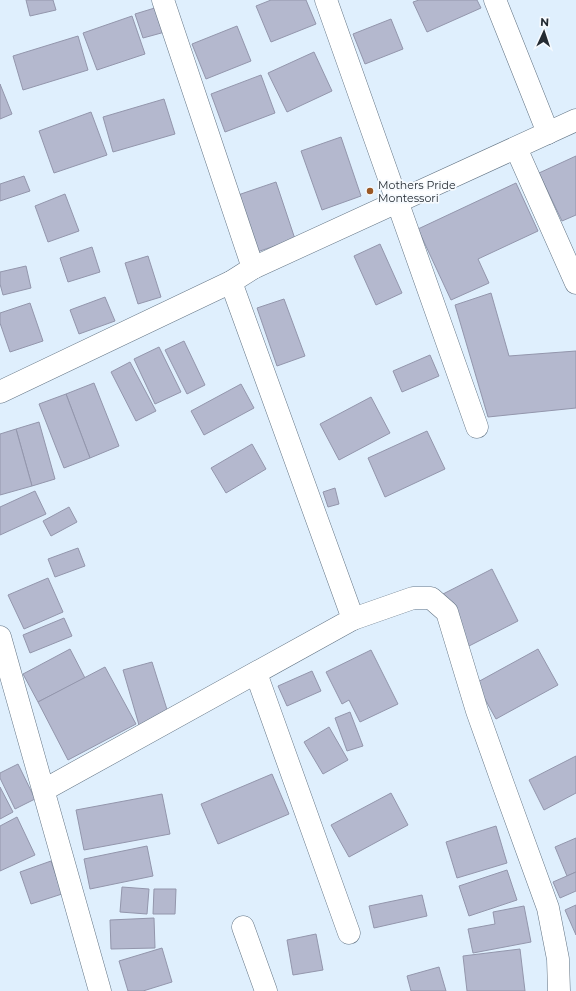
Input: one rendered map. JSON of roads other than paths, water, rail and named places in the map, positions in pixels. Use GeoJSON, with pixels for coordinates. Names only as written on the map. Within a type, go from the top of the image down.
{"type":"FeatureCollection","features":[{"type":"Feature","properties":{"kind":"street"},"geometry":{"type":"LineString","coordinates":[[163,0],[253,268]]}},
{"type":"Feature","properties":{"kind":"street"},"geometry":{"type":"LineString","coordinates":[[326,0],[477,427]]}},
{"type":"Feature","properties":{"kind":"street"},"geometry":{"type":"LineString","coordinates":[[495,0],[548,133]]}},
{"type":"Feature","properties":{"kind":"street"},"geometry":{"type":"LineString","coordinates":[[0,392],[231,282],[253,268],[576,120]]}},
{"type":"Feature","properties":{"kind":"street"},"geometry":{"type":"LineString","coordinates":[[516,148],[576,283]]}},
{"type":"Feature","properties":{"kind":"street"},"geometry":{"type":"LineString","coordinates":[[231,282],[353,619]]}},
{"type":"Feature","properties":{"kind":"street"},"geometry":{"type":"LineString","coordinates":[[44,790],[353,619],[413,598],[431,598],[447,612],[477,711],[548,908],[558,958],[559,991]]}},
{"type":"Feature","properties":{"kind":"street"},"geometry":{"type":"LineString","coordinates":[[0,637],[100,991]]}},
{"type":"Feature","properties":{"kind":"street"},"geometry":{"type":"LineString","coordinates":[[256,673],[349,933]]}},
{"type":"Feature","properties":{"kind":"street"},"geometry":{"type":"LineString","coordinates":[[243,927],[266,991]]}},
{"type":"Feature","properties":{"kind":"place","name":"Mothers Pride Montessori"},"geometry":{"type":"Point","coordinates":[370,191]}}]}
